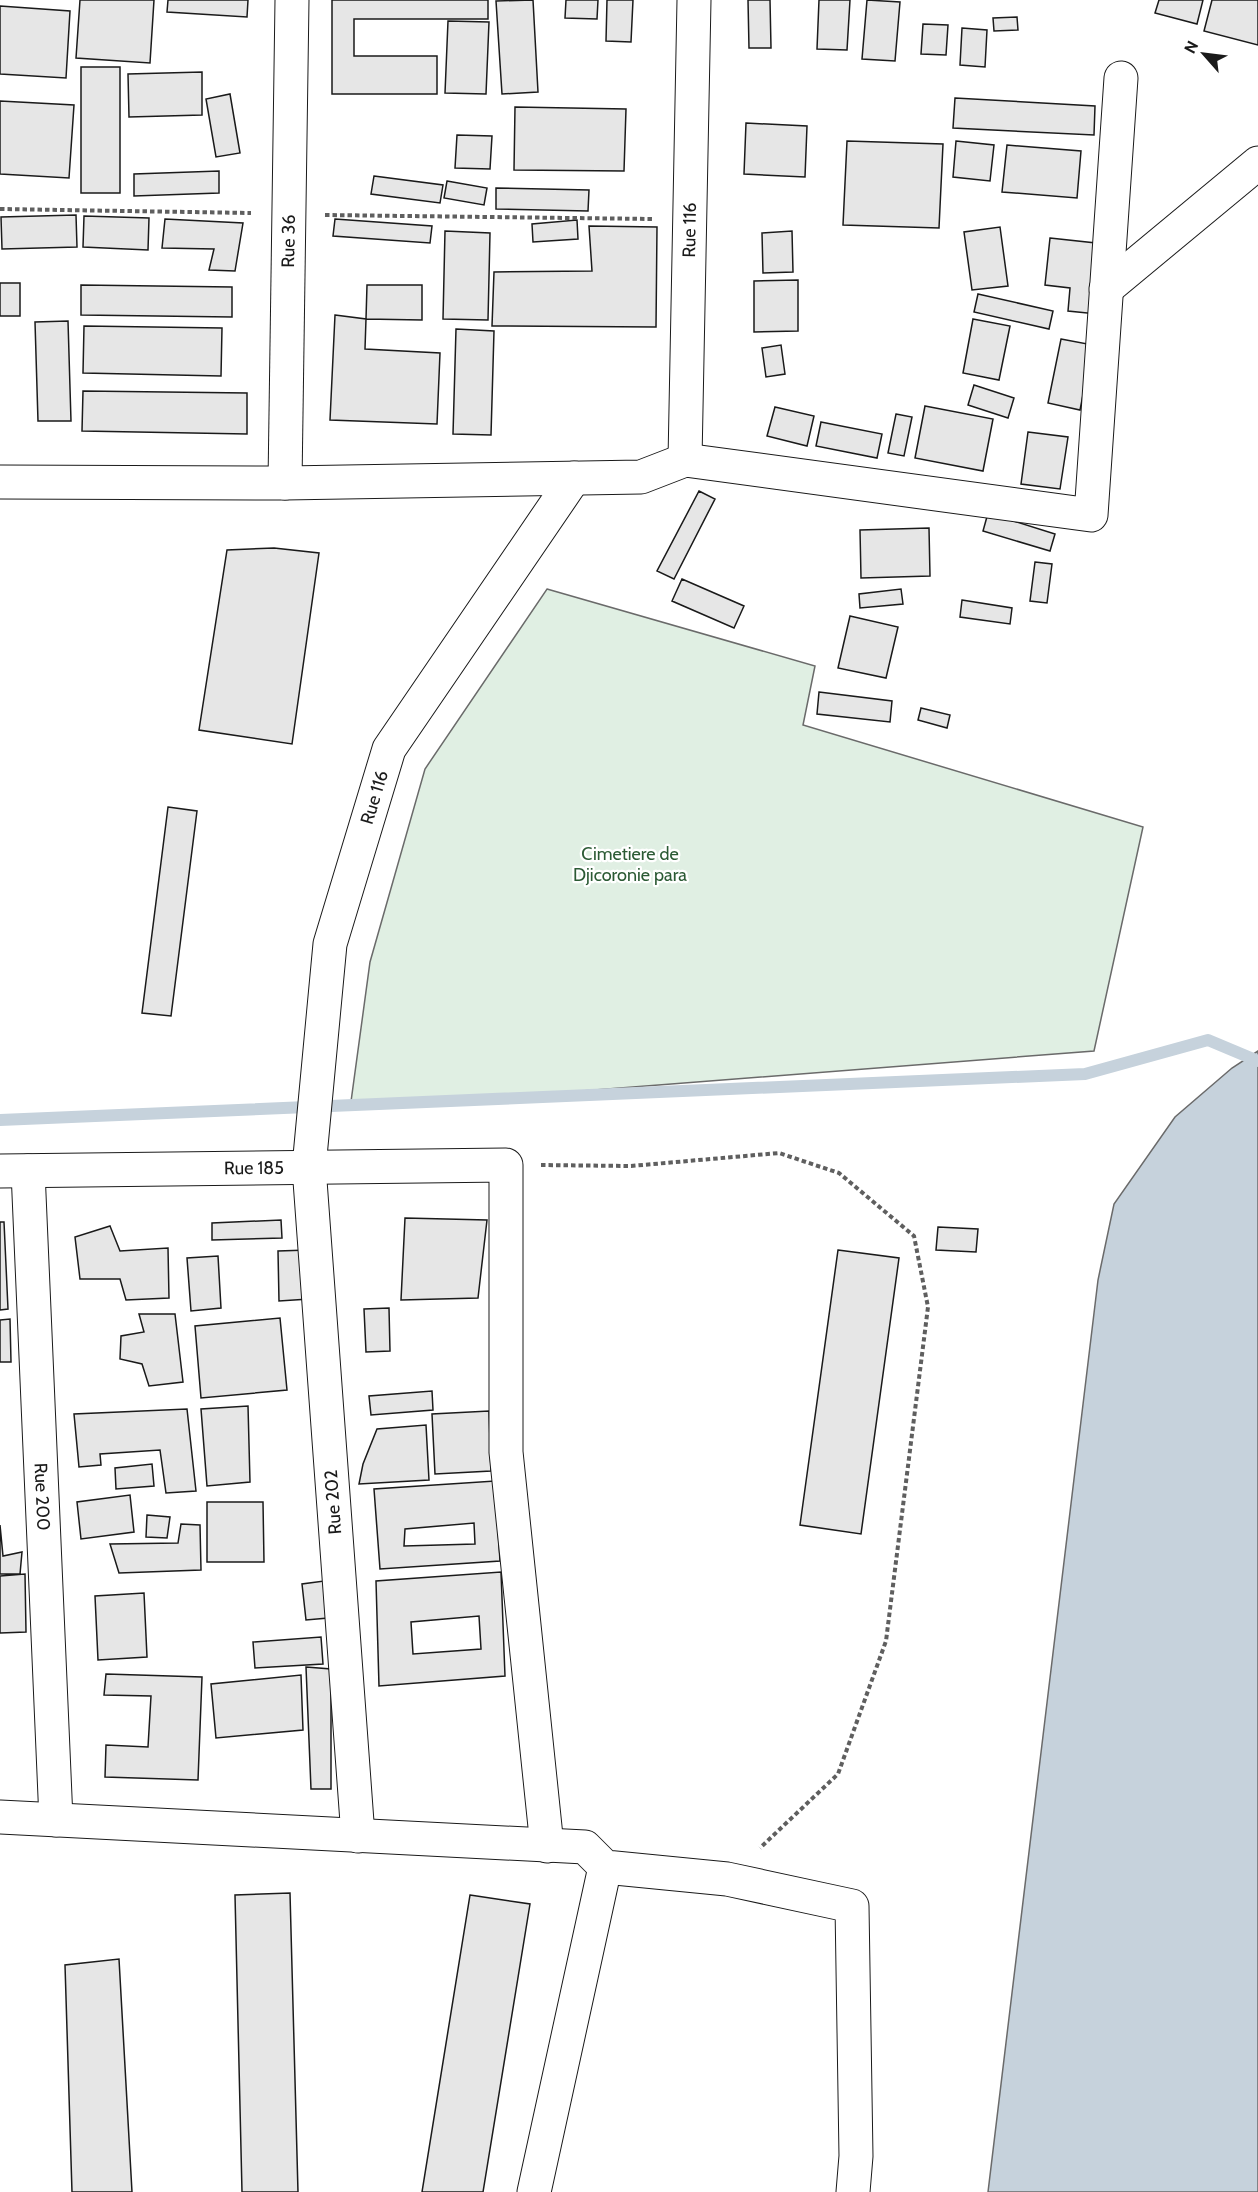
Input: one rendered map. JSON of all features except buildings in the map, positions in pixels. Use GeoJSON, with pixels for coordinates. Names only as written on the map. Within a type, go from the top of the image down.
{"type":"FeatureCollection","features":[{"type":"Feature","properties":{"kind":"street","name":"Rue 36"},"geometry":{"type":"LineString","coordinates":[[285,483],[292,0]]}},
{"type":"Feature","properties":{"kind":"street","name":"Rue 116"},"geometry":{"type":"LineString","coordinates":[[686,460],[693,0]]}},
{"type":"Feature","properties":{"kind":"street"},"geometry":{"type":"LineString","coordinates":[[0,482],[285,483],[641,477],[686,460],[1091,515],[1121,78]]}},
{"type":"Feature","properties":{"kind":"street"},"geometry":{"type":"LineString","coordinates":[[1106,289],[1258,163]]}},
{"type":"Feature","properties":{"kind":"street","name":"Rue 116"},"geometry":{"type":"LineString","coordinates":[[309,1167],[330,944],[388,749],[574,478]]}},
{"type":"Feature","properties":{"kind":"street"},"geometry":{"type":"LineString","coordinates":[[506,1165],[506,1452],[546,1846]]}},
{"type":"Feature","properties":{"kind":"street","name":"Rue 185"},"geometry":{"type":"LineString","coordinates":[[14,1171],[506,1165]]}},
{"type":"Feature","properties":{"kind":"street","name":"Rue 202"},"geometry":{"type":"LineString","coordinates":[[309,1167],[358,1836]]}},
{"type":"Feature","properties":{"kind":"street","name":"Rue 200"},"geometry":{"type":"LineString","coordinates":[[14,1171],[56,1820]]}},
{"type":"Feature","properties":{"kind":"street"},"geometry":{"type":"LineString","coordinates":[[0,1817],[585,1847],[605,1867],[727,1879],[852,1906],[856,2156],[853,2192]]}},
{"type":"Feature","properties":{"kind":"street"},"geometry":{"type":"LineString","coordinates":[[534,2192],[605,1867]]}},
{"type":"Feature","properties":{"kind":"path"},"geometry":{"type":"LineString","coordinates":[[0,209],[689,220]]}},
{"type":"Feature","properties":{"kind":"path"},"geometry":{"type":"LineString","coordinates":[[506,1165],[631,1166],[779,1153],[839,1173],[914,1236],[928,1307],[886,1641],[838,1774],[727,1879]]}},
{"type":"Feature","properties":{"kind":"green space","name":"Cimetiere de Djicoronie para"},"geometry":{"type":"Polygon","coordinates":[[[547,589],[815,666],[803,725],[1143,827],[1094,1051],[350,1109],[370,962],[425,769],[547,589]]]}},
{"type":"Feature","properties":{"kind":"shaded area"},"geometry":{"type":"Polygon","coordinates":[[[1258,1051],[1258,2192],[988,2192],[1098,1280],[1114,1204],[1175,1117],[1232,1068],[1258,1051]]]}},
{"type":"Feature","properties":{"kind":"waterway"},"geometry":{"type":"LineString","coordinates":[[0,1120],[1085,1074],[1208,1040],[1258,1061]]}}]}
